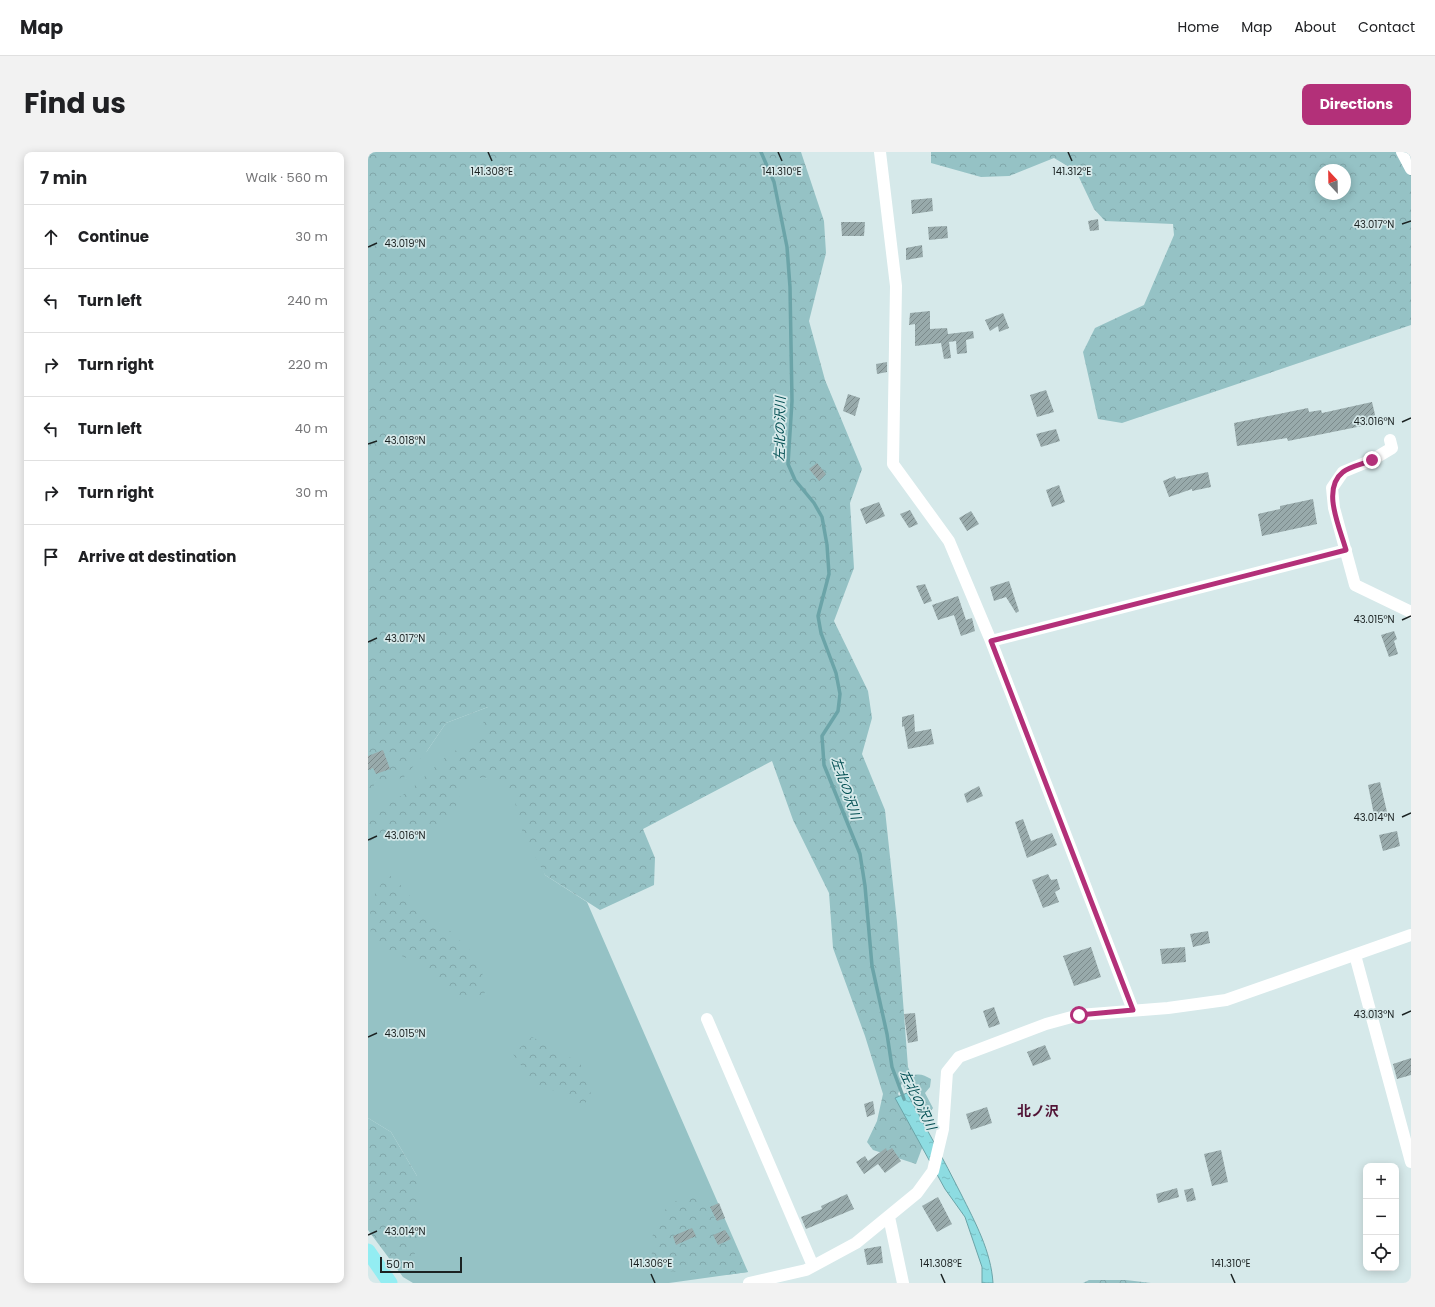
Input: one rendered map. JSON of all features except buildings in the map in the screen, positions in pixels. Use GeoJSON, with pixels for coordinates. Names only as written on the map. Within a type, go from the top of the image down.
{"type":"FeatureCollection","features":[{"type":"Feature","properties":{"kind":"main road"},"geometry":{"type":"LineString","coordinates":[[368,1251],[390,1283]]}},
{"type":"Feature","properties":{"kind":"street"},"geometry":{"type":"LineString","coordinates":[[880,152],[896,286],[893,464],[948,541],[991,641],[1133,1010]]}},
{"type":"Feature","properties":{"kind":"street"},"geometry":{"type":"LineString","coordinates":[[1402,152],[1411,169]]}},
{"type":"Feature","properties":{"kind":"street"},"geometry":{"type":"LineString","coordinates":[[1390,440],[1392,448],[1372,460],[1343,472],[1332,488],[1334,508],[1355,585],[1411,612]]}},
{"type":"Feature","properties":{"kind":"street"},"geometry":{"type":"LineString","coordinates":[[991,641],[1346,550]]}},
{"type":"Feature","properties":{"kind":"street"},"geometry":{"type":"LineString","coordinates":[[749,1283],[806,1270],[856,1243],[917,1193],[934,1168],[943,1129],[947,1072],[959,1057],[1046,1024],[1079,1015],[1168,1008],[1226,1000],[1411,935]]}},
{"type":"Feature","properties":{"kind":"street"},"geometry":{"type":"LineString","coordinates":[[1354,955],[1411,1162]]}},
{"type":"Feature","properties":{"kind":"street"},"geometry":{"type":"LineString","coordinates":[[707,1019],[813,1266]]}},
{"type":"Feature","properties":{"kind":"street"},"geometry":{"type":"LineString","coordinates":[[889,1217],[903,1283]]}},
{"type":"Feature","properties":{"kind":"green space"},"geometry":{"type":"Polygon","coordinates":[[[368,152],[801,152],[824,221],[826,253],[809,321],[825,380],[862,469],[850,503],[854,568],[834,621],[868,691],[872,718],[862,754],[885,810],[897,922],[908,1067],[912,1076],[922,1075],[931,1079],[930,1087],[925,1093],[933,1108],[926,1117],[916,1116],[913,1110],[915,1099],[906,1091],[902,1083],[898,1094],[927,1135],[916,1164],[873,1150],[867,1142],[877,1121],[883,1094],[865,1036],[833,948],[829,893],[793,820],[772,761],[643,829],[655,858],[654,885],[600,910],[545,875],[523,834],[513,795],[494,777],[479,778],[461,790],[456,807],[438,826],[395,828],[368,842],[368,814],[408,792],[451,752],[477,744],[488,707],[446,723],[427,751],[403,778],[375,782],[373,788],[368,793],[368,152]]]}},
{"type":"Feature","properties":{"kind":"green space"},"geometry":{"type":"Polygon","coordinates":[[[931,152],[1411,152],[1411,325],[1122,423],[1098,419],[1083,352],[1095,328],[1144,305],[1174,235],[1173,224],[1105,221],[1094,209],[1076,171],[1054,158],[1009,176],[981,177],[931,163],[931,152]]]}},
{"type":"Feature","properties":{"kind":"green space"},"geometry":{"type":"Polygon","coordinates":[[[488,707],[545,875],[587,902],[748,1272],[669,1283],[413,1283],[403,1277],[417,1176],[391,1132],[368,1118],[368,786],[427,751],[446,723],[488,707]]]}},
{"type":"Feature","properties":{"kind":"green space"},"geometry":{"type":"Polygon","coordinates":[[[388,874],[407,891],[420,913],[445,926],[481,961],[485,996],[456,999],[418,963],[371,943],[370,901],[388,874]]]}},
{"type":"Feature","properties":{"kind":"green space"},"geometry":{"type":"Polygon","coordinates":[[[532,1037],[580,1063],[592,1097],[579,1108],[564,1092],[537,1088],[513,1054],[532,1037]]]}},
{"type":"Feature","properties":{"kind":"green space"},"geometry":{"type":"Polygon","coordinates":[[[368,1118],[391,1132],[417,1176],[421,1241],[403,1277],[368,1230],[368,1118]]]}},
{"type":"Feature","properties":{"kind":"green space"},"geometry":{"type":"Polygon","coordinates":[[[682,1196],[702,1198],[748,1272],[726,1275],[667,1271],[648,1249],[660,1214],[682,1196]]]}},
{"type":"Feature","properties":{"kind":"green space"},"geometry":{"type":"Polygon","coordinates":[[[1089,1280],[1126,1280],[1151,1283],[1083,1283],[1089,1280]]]}},
{"type":"Feature","properties":{"kind":"water"},"geometry":{"type":"Polygon","coordinates":[[[907,1093],[977,1226],[986,1248],[992,1271],[993,1283],[982,1283],[982,1267],[965,1217],[945,1189],[895,1098],[907,1093]]]}},
{"type":"Feature","properties":{"kind":"waterway","name":"左北の沢川"},"geometry":{"type":"LineString","coordinates":[[761,152],[774,182],[787,247],[790,287],[792,401],[788,464],[795,480],[814,503],[822,517],[827,545],[829,574],[818,616],[821,633],[836,673],[840,694],[838,711],[822,736],[824,765],[860,854],[865,886],[872,966],[887,1034],[892,1067],[904,1099]]}},
{"type":"Feature","properties":{"kind":"district","name":"北ノ沢"},"geometry":{"type":"Point","coordinates":[1038,1111]}},
{"type":"Feature","properties":{"kind":"route"},"geometry":{"type":"LineString","coordinates":[[1079,1015],[1133,1010],[991,641],[1346,550],[1334,508],[1332,488],[1343,472],[1372,460]]}}]}
